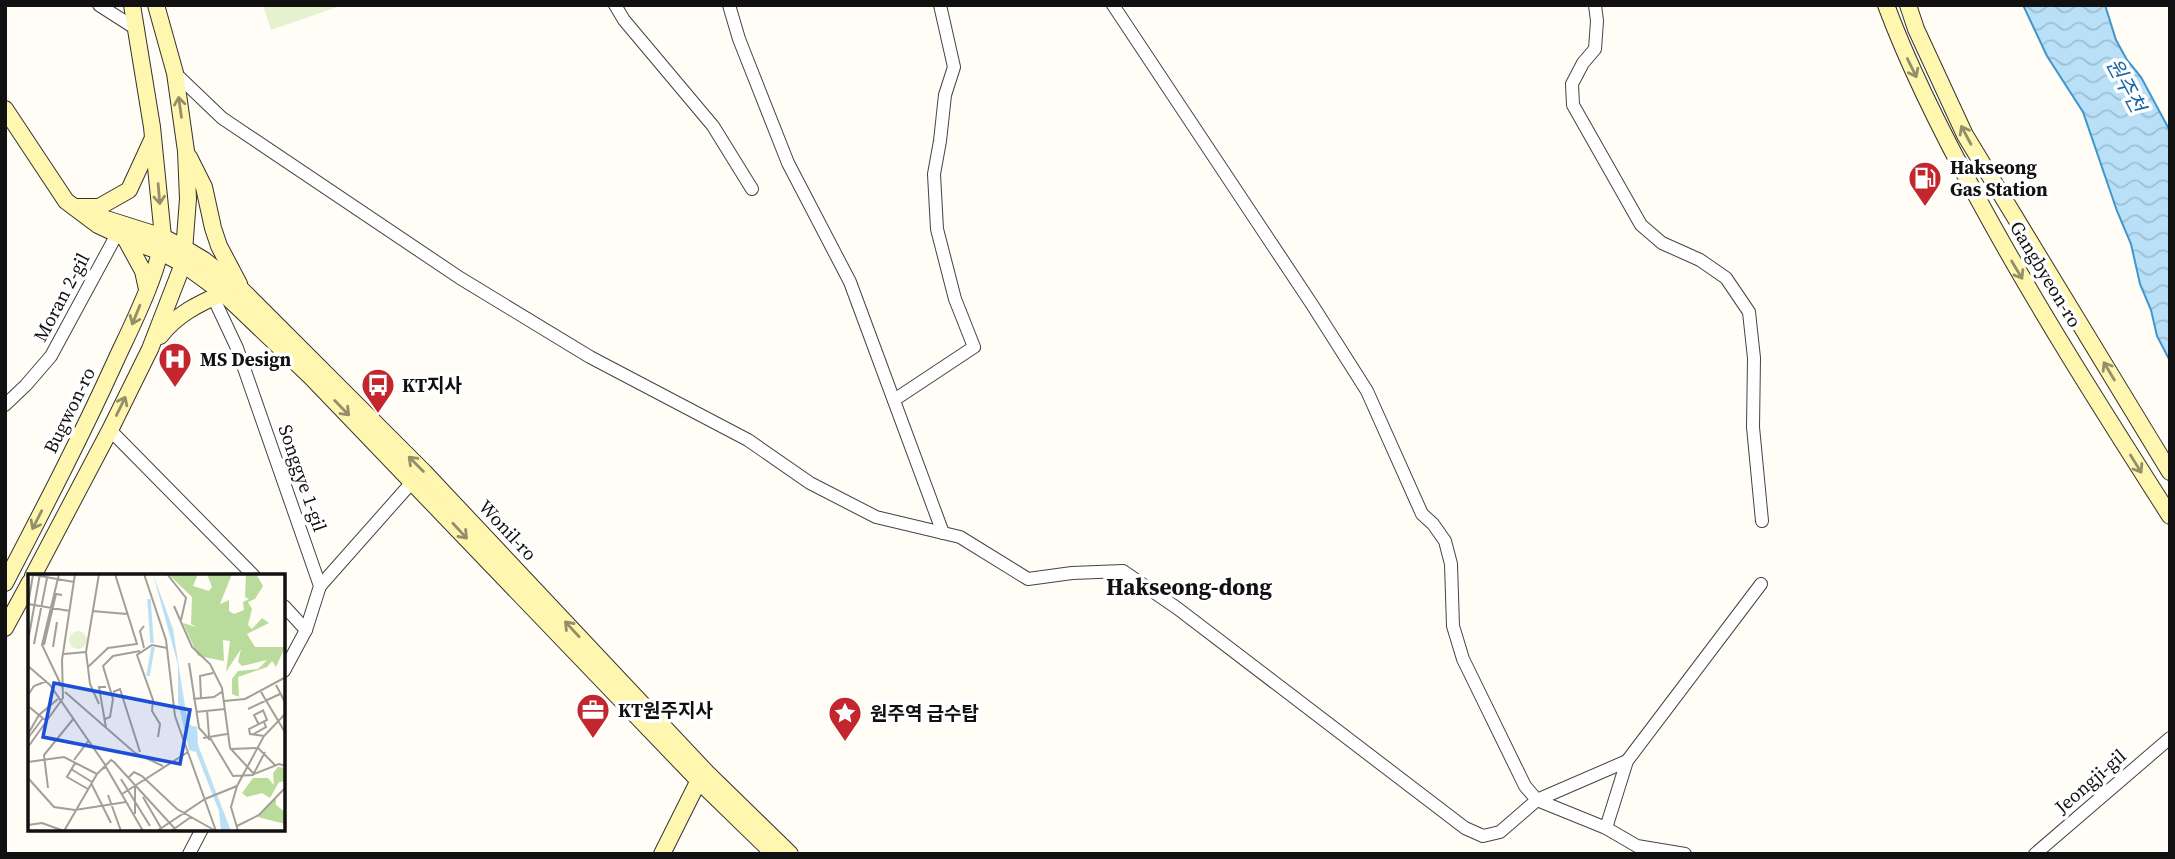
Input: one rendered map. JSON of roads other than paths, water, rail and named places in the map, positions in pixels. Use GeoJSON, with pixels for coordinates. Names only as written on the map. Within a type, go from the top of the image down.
{"type":"FeatureCollection","features":[{"type":"Feature","properties":{"kind":"street"},"geometry":{"type":"LineString","coordinates":[[99,5],[138,30]]}},
{"type":"Feature","properties":{"kind":"street","name":"Bugwon-ro"},"geometry":{"type":"LineString","coordinates":[[5,583],[85,428],[132,325],[162,244],[153,138],[132,5]]}},
{"type":"Feature","properties":{"kind":"street"},"geometry":{"type":"LineString","coordinates":[[34,574],[150,349],[183,256],[188,199],[186,151],[175,73],[156,5]]}},
{"type":"Feature","properties":{"kind":"street"},"geometry":{"type":"LineString","coordinates":[[615,5],[624,20],[713,126],[752,189]]}},
{"type":"Feature","properties":{"kind":"street"},"geometry":{"type":"LineString","coordinates":[[729,5],[739,39],[788,163],[850,282],[943,533]]}},
{"type":"Feature","properties":{"kind":"street"},"geometry":{"type":"LineString","coordinates":[[894,400],[974,347],[955,299],[937,229],[934,174],[945,94],[954,66],[940,5]]}},
{"type":"Feature","properties":{"kind":"street"},"geometry":{"type":"LineString","coordinates":[[1113,5],[1367,391],[1422,514],[1445,541],[1451,564],[1453,626],[1463,659],[1525,786],[1536,800],[1606,828],[1637,846],[1685,854]]}},
{"type":"Feature","properties":{"kind":"street"},"geometry":{"type":"LineString","coordinates":[[1595,5],[1595,49],[1572,83],[1573,105],[1641,225],[1662,243],[1700,260],[1726,278],[1749,312],[1754,358],[1753,427],[1762,521]]}},
{"type":"Feature","properties":{"kind":"street","name":"Gangbyeon-ro"},"geometry":{"type":"LineString","coordinates":[[1886,5],[1901,46],[1951,149],[2009,256],[2170,516]]}},
{"type":"Feature","properties":{"kind":"street","name":"Gangbyeon-ro"},"geometry":{"type":"LineString","coordinates":[[1908,5],[1916,29],[1965,135],[2170,471]]}},
{"type":"Feature","properties":{"kind":"street"},"geometry":{"type":"LineString","coordinates":[[175,73],[222,118],[460,278],[590,356],[748,440],[810,483],[876,517],[960,537],[1028,579],[1072,573],[1124,571],[1177,608],[1465,828],[1483,836],[1500,832],[1536,800],[1627,761]]}},
{"type":"Feature","properties":{"kind":"street"},"geometry":{"type":"LineString","coordinates":[[5,108],[71,204],[98,225],[121,236],[162,244]]}},
{"type":"Feature","properties":{"kind":"street"},"geometry":{"type":"LineString","coordinates":[[71,204],[99,207],[130,190],[153,138]]}},
{"type":"Feature","properties":{"kind":"street"},"geometry":{"type":"LineString","coordinates":[[186,151],[204,187],[212,228],[219,246],[242,290]]}},
{"type":"Feature","properties":{"kind":"street"},"geometry":{"type":"LineString","coordinates":[[71,204],[183,256]]}},
{"type":"Feature","properties":{"kind":"street"},"geometry":{"type":"LineString","coordinates":[[121,236],[146,278],[147,289]]}},
{"type":"Feature","properties":{"kind":"street","name":"Moran 2-gil"},"geometry":{"type":"LineString","coordinates":[[5,405],[51,356],[121,236]]}},
{"type":"Feature","properties":{"kind":"street","name":"Wonil-ro"},"geometry":{"type":"LineString","coordinates":[[183,256],[204,260],[242,290],[424,472],[774,854]]}},
{"type":"Feature","properties":{"kind":"street","name":"Wonil-ro"},"geometry":{"type":"LineString","coordinates":[[183,256],[218,295],[311,377],[703,777],[790,854]]}},
{"type":"Feature","properties":{"kind":"street"},"geometry":{"type":"LineString","coordinates":[[150,349],[169,324],[184,312],[218,295]]}},
{"type":"Feature","properties":{"kind":"street","name":"Songgye 1-gil"},"geometry":{"type":"LineString","coordinates":[[218,295],[320,586]]}},
{"type":"Feature","properties":{"kind":"street"},"geometry":{"type":"LineString","coordinates":[[110,430],[252,574]]}},
{"type":"Feature","properties":{"kind":"street"},"geometry":{"type":"LineString","coordinates":[[285,669],[306,630],[320,586],[413,481]]}},
{"type":"Feature","properties":{"kind":"street"},"geometry":{"type":"LineString","coordinates":[[1606,828],[1627,761],[1761,584]]}},
{"type":"Feature","properties":{"kind":"street"},"geometry":{"type":"LineString","coordinates":[[5,628],[28,586]]}},
{"type":"Feature","properties":{"kind":"street"},"geometry":{"type":"LineString","coordinates":[[285,607],[306,630]]}},
{"type":"Feature","properties":{"kind":"street","name":"Jeongji-gil"},"geometry":{"type":"LineString","coordinates":[[2035,854],[2170,738]]}},
{"type":"Feature","properties":{"kind":"street"},"geometry":{"type":"LineString","coordinates":[[662,854],[703,777]]}},
{"type":"Feature","properties":{"kind":"street"},"geometry":{"type":"LineString","coordinates":[[190,854],[201,831]]}},
{"type":"Feature","properties":{"kind":"water","name":"원주천"},"geometry":{"type":"Polygon","coordinates":[[[2023,5],[2105,5],[2116,40],[2141,77],[2170,131],[2170,361],[2157,336],[2151,310],[2140,284],[2131,244],[2083,112],[2047,56],[2023,5]]]}},
{"type":"Feature","properties":{"kind":"place","name":"Hakseong Gas Station"},"geometry":{"type":"Point","coordinates":[1925,208]}},
{"type":"Feature","properties":{"kind":"place","name":"MS Design"},"geometry":{"type":"Point","coordinates":[175,389]}},
{"type":"Feature","properties":{"kind":"place","name":"KT지사"},"geometry":{"type":"Point","coordinates":[378,415]}},
{"type":"Feature","properties":{"kind":"place","name":"KT원주지사"},"geometry":{"type":"Point","coordinates":[593,740]}},
{"type":"Feature","properties":{"kind":"place","name":"원주역 급수탑"},"geometry":{"type":"Point","coordinates":[845,743]}},
{"type":"Feature","properties":{"kind":"district","name":"Hakseong-dong"},"geometry":{"type":"Point","coordinates":[1189,587]}}]}
